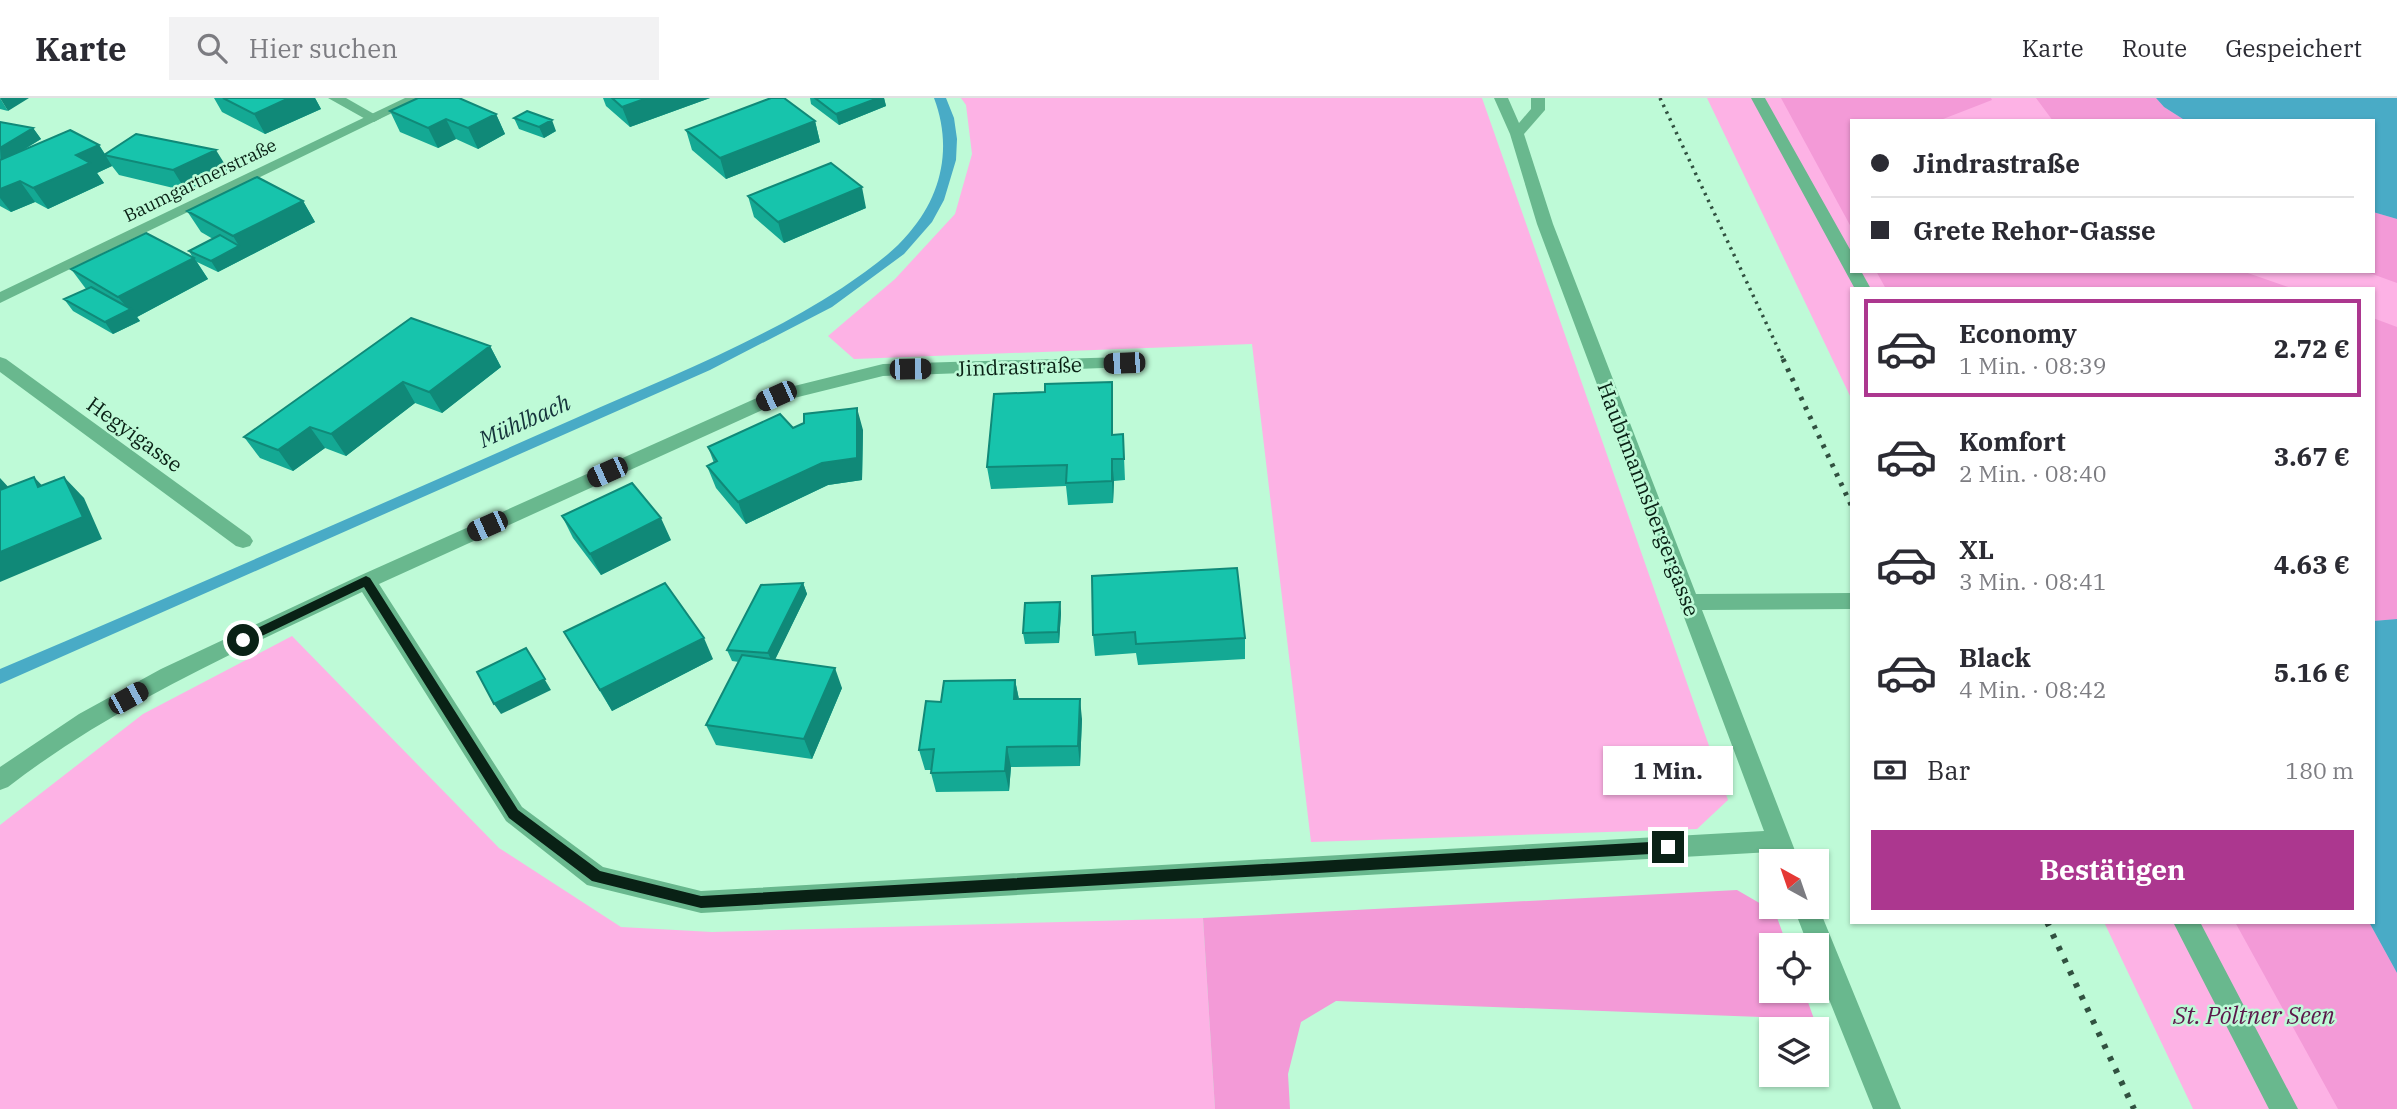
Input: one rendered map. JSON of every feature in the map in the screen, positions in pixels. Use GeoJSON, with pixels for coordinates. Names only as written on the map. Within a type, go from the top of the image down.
{"type":"FeatureCollection","features":[{"type":"Feature","properties":{"kind":"street"},"geometry":{"type":"LineString","coordinates":[[335,98],[374,118]]}},
{"type":"Feature","properties":{"kind":"street","name":"Baumgartnerstraße"},"geometry":{"type":"LineString","coordinates":[[0,298],[416,98]]}},
{"type":"Feature","properties":{"kind":"street","name":"Haubtmannsbergergasse"},"geometry":{"type":"LineString","coordinates":[[1501,98],[1517,134],[1545,224],[1782,849]]}},
{"type":"Feature","properties":{"kind":"street"},"geometry":{"type":"LineString","coordinates":[[1517,134],[1538,110],[1538,98]]}},
{"type":"Feature","properties":{"kind":"street"},"geometry":{"type":"LineString","coordinates":[[1758,98],[1850,266]]}},
{"type":"Feature","properties":{"kind":"street","name":"Hegyigasse"},"geometry":{"type":"LineString","coordinates":[[0,363],[243,541]]}},
{"type":"Feature","properties":{"kind":"street","name":"Jindrastraße"},"geometry":{"type":"LineString","coordinates":[[0,780],[87,721],[169,675],[366,581],[776,396],[883,370],[1124,363]]}},
{"type":"Feature","properties":{"kind":"street"},"geometry":{"type":"LineString","coordinates":[[366,581],[514,814],[596,877],[701,902],[1759,852]]}},
{"type":"Feature","properties":{"kind":"street"},"geometry":{"type":"LineString","coordinates":[[1688,602],[1850,601]]}},
{"type":"Feature","properties":{"kind":"street"},"geometry":{"type":"LineString","coordinates":[[1810,919],[1887,1109]]}},
{"type":"Feature","properties":{"kind":"street"},"geometry":{"type":"LineString","coordinates":[[2187,924],[2284,1109]]}},
{"type":"Feature","properties":{"kind":"green space"},"geometry":{"type":"Polygon","coordinates":[[[961,98],[1482,98],[1728,800],[1697,829],[1311,842],[1252,344],[854,359],[828,336],[895,279],[955,214],[972,154],[966,105],[961,98]]]}},
{"type":"Feature","properties":{"kind":"green space","name":"St. Pöltner Seen"},"geometry":{"type":"Polygon","coordinates":[[[1707,98],[2397,98],[2397,1109],[2193,1109],[2105,924],[2375,924],[2375,287],[1850,287],[1850,396],[1707,98]]]}},
{"type":"Feature","properties":{"kind":"green space"},"geometry":{"type":"Polygon","coordinates":[[[292,636],[499,848],[621,927],[712,932],[1203,918],[1215,1109],[0,1109],[0,825],[143,714],[292,636]]]}},
{"type":"Feature","properties":{"kind":"shaded area"},"geometry":{"type":"Polygon","coordinates":[[[1781,98],[1991,98],[1992,100],[1943,119],[1850,119],[1850,225],[1781,98]]]}},
{"type":"Feature","properties":{"kind":"shaded area"},"geometry":{"type":"Polygon","coordinates":[[[2036,98],[2156,98],[2164,107],[2183,119],[2052,119],[2036,98]]]}},
{"type":"Feature","properties":{"kind":"shaded area"},"geometry":{"type":"Polygon","coordinates":[[[2375,213],[2397,219],[2397,283],[2370,273],[2375,273],[2375,213]]]}},
{"type":"Feature","properties":{"kind":"shaded area"},"geometry":{"type":"Polygon","coordinates":[[[1877,273],[2248,273],[2288,287],[1885,287],[1877,273]]]}},
{"type":"Feature","properties":{"kind":"shaded area"},"geometry":{"type":"Polygon","coordinates":[[[2375,319],[2397,327],[2397,619],[2375,621],[2375,319]]]}},
{"type":"Feature","properties":{"kind":"shaded area"},"geometry":{"type":"Polygon","coordinates":[[[1737,890],[1759,903],[1759,919],[1778,919],[1783,933],[1759,933],[1759,1003],[1808,1003],[1813,1017],[1336,1001],[1301,1022],[1288,1074],[1290,1109],[1215,1109],[1203,918],[1737,890]]]}},
{"type":"Feature","properties":{"kind":"shaded area"},"geometry":{"type":"Polygon","coordinates":[[[2236,924],[2370,924],[2397,973],[2397,1109],[2338,1109],[2236,924]]]}},
{"type":"Feature","properties":{"kind":"water"},"geometry":{"type":"Polygon","coordinates":[[[2156,98],[2397,98],[2397,219],[2375,213],[2375,119],[2183,119],[2164,107],[2156,98]]]}},
{"type":"Feature","properties":{"kind":"water"},"geometry":{"type":"Polygon","coordinates":[[[2397,619],[2397,973],[2370,924],[2375,924],[2375,621],[2397,619]]]}},
{"type":"Feature","properties":{"kind":"building"},"geometry":{"type":"Polygon","coordinates":[[[223,98],[289,98],[254,114],[223,98]]]}},
{"type":"Feature","properties":{"kind":"building"},"geometry":{"type":"Polygon","coordinates":[[[418,98],[459,98],[496,114],[468,128],[446,119],[428,128],[390,111],[418,98]]]}},
{"type":"Feature","properties":{"kind":"building"},"geometry":{"type":"Polygon","coordinates":[[[612,98],[647,98],[622,107],[612,98]]]}},
{"type":"Feature","properties":{"kind":"building"},"geometry":{"type":"Polygon","coordinates":[[[771,98],[784,98],[815,121],[720,158],[686,130],[771,98]]]}},
{"type":"Feature","properties":{"kind":"building"},"geometry":{"type":"Polygon","coordinates":[[[815,98],[878,98],[836,114],[815,98]]]}},
{"type":"Feature","properties":{"kind":"building"},"geometry":{"type":"Polygon","coordinates":[[[527,111],[552,120],[539,127],[514,118],[527,111]]]}},
{"type":"Feature","properties":{"kind":"building"},"geometry":{"type":"Polygon","coordinates":[[[0,122],[33,128],[0,148],[0,122]]]}},
{"type":"Feature","properties":{"kind":"building"},"geometry":{"type":"Polygon","coordinates":[[[70,130],[99,145],[76,155],[90,163],[33,188],[20,181],[0,189],[0,160],[70,130]]]}},
{"type":"Feature","properties":{"kind":"building"},"geometry":{"type":"Polygon","coordinates":[[[136,134],[216,150],[173,170],[104,155],[136,134]]]}},
{"type":"Feature","properties":{"kind":"building"},"geometry":{"type":"Polygon","coordinates":[[[831,163],[862,187],[778,222],[748,196],[831,163]]]}},
{"type":"Feature","properties":{"kind":"building"},"geometry":{"type":"Polygon","coordinates":[[[257,177],[303,201],[233,236],[187,211],[257,177]]]}},
{"type":"Feature","properties":{"kind":"building"},"geometry":{"type":"Polygon","coordinates":[[[146,233],[194,258],[118,297],[71,269],[146,233]]]}},
{"type":"Feature","properties":{"kind":"building"},"geometry":{"type":"Polygon","coordinates":[[[220,235],[239,246],[211,261],[189,251],[220,235]]]}},
{"type":"Feature","properties":{"kind":"building"},"geometry":{"type":"Polygon","coordinates":[[[91,287],[131,309],[105,322],[64,299],[91,287]]]}},
{"type":"Feature","properties":{"kind":"building"},"geometry":{"type":"Polygon","coordinates":[[[411,318],[490,346],[429,392],[403,382],[331,434],[310,427],[278,450],[244,437],[411,318]]]}},
{"type":"Feature","properties":{"kind":"building"},"geometry":{"type":"Polygon","coordinates":[[[1112,382],[1112,435],[1123,434],[1124,459],[1112,459],[1112,481],[1066,483],[1067,465],[987,467],[994,394],[1045,392],[1045,384],[1112,382]]]}},
{"type":"Feature","properties":{"kind":"building"},"geometry":{"type":"Polygon","coordinates":[[[857,408],[857,458],[822,463],[738,502],[707,466],[717,461],[708,447],[780,414],[793,428],[804,423],[804,414],[857,408]]]}},
{"type":"Feature","properties":{"kind":"building"},"geometry":{"type":"Polygon","coordinates":[[[34,477],[38,487],[64,477],[83,517],[0,552],[0,490],[34,477]]]}},
{"type":"Feature","properties":{"kind":"building"},"geometry":{"type":"Polygon","coordinates":[[[632,483],[661,518],[590,554],[562,516],[632,483]]]}},
{"type":"Feature","properties":{"kind":"building"},"geometry":{"type":"Polygon","coordinates":[[[1237,568],[1245,638],[1136,644],[1135,632],[1093,635],[1092,576],[1237,568]]]}},
{"type":"Feature","properties":{"kind":"building"},"geometry":{"type":"Polygon","coordinates":[[[665,583],[704,638],[600,690],[564,632],[665,583]]]}},
{"type":"Feature","properties":{"kind":"building"},"geometry":{"type":"Polygon","coordinates":[[[803,583],[768,653],[727,650],[761,585],[803,583]]]}},
{"type":"Feature","properties":{"kind":"building"},"geometry":{"type":"Polygon","coordinates":[[[1060,602],[1058,632],[1023,633],[1025,603],[1060,602]]]}},
{"type":"Feature","properties":{"kind":"building"},"geometry":{"type":"Polygon","coordinates":[[[526,648],[545,679],[494,704],[477,672],[526,648]]]}},
{"type":"Feature","properties":{"kind":"building"},"geometry":{"type":"Polygon","coordinates":[[[742,655],[835,668],[804,739],[706,725],[742,655]]]}},
{"type":"Feature","properties":{"kind":"building"},"geometry":{"type":"Polygon","coordinates":[[[1015,680],[1014,699],[1080,699],[1078,746],[1007,747],[1005,771],[931,773],[934,749],[919,750],[926,701],[941,702],[944,681],[1015,680]]]}},
{"type":"Feature","properties":{"kind":"waterway","name":"Mühlbach"},"geometry":{"type":"LineString","coordinates":[[0,677],[704,367],[827,304],[899,251],[914,236],[938,200],[950,160],[951,139],[948,118],[940,98]]}},
{"type":"Feature","properties":{"kind":"railway"},"geometry":{"type":"LineString","coordinates":[[1660,98],[1784,361]]}},
{"type":"Feature","properties":{"kind":"railway"},"geometry":{"type":"LineString","coordinates":[[1783,359],[1850,503]]}},
{"type":"Feature","properties":{"kind":"railway"},"geometry":{"type":"LineString","coordinates":[[2048,924],[2134,1109]]}},
{"type":"Feature","properties":{"kind":"route"},"geometry":{"type":"LineString","coordinates":[[243,640],[366,581],[514,814],[596,877],[701,902],[1668,847]]}}]}
